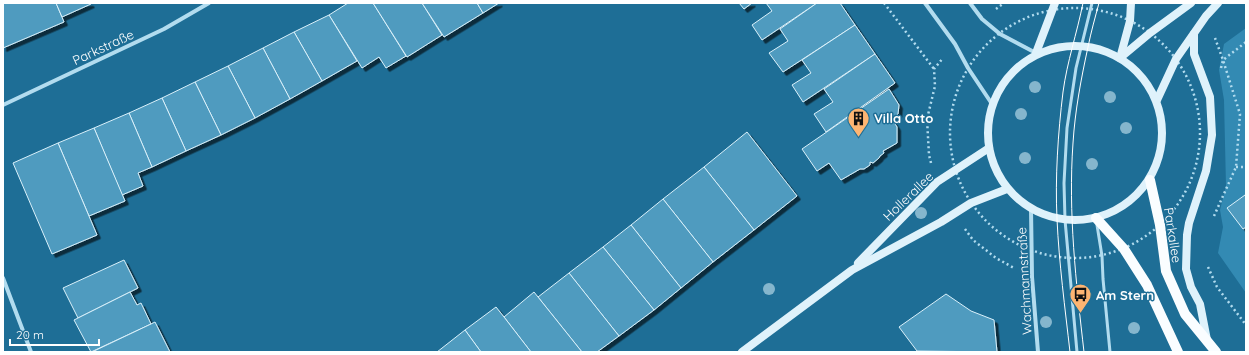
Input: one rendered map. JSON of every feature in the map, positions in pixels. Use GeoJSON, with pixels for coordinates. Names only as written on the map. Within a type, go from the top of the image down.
{"type":"FeatureCollection","features":[{"type":"Feature","properties":{"kind":"main road"},"geometry":{"type":"LineString","coordinates":[[1120,58],[1130,21],[1131,3]]}},
{"type":"Feature","properties":{"kind":"main road"},"geometry":{"type":"LineString","coordinates":[[1120,58],[1150,33],[1191,3]]}},
{"type":"Feature","properties":{"kind":"main road"},"geometry":{"type":"LineString","coordinates":[[1157,100],[1176,59],[1206,16],[1218,3]]}},
{"type":"Feature","properties":{"kind":"main road"},"geometry":{"type":"LineString","coordinates":[[1036,53],[1054,6]]}},
{"type":"Feature","properties":{"kind":"main road"},"geometry":{"type":"LineString","coordinates":[[1194,34],[1194,54],[1210,97],[1212,135],[1206,171],[1189,222],[1187,234],[1186,268],[1191,287],[1200,304],[1207,340]]}},
{"type":"Feature","properties":{"kind":"main road"},"geometry":{"type":"LineString","coordinates":[[1080,46],[1088,46],[1120,58],[1137,71],[1157,100],[1162,132],[1160,156],[1150,180],[1135,199],[1118,210],[1096,218],[1065,220],[1043,215],[1031,209],[1007,189],[996,172],[989,148],[988,121],[992,104],[1000,88],[1014,70],[1036,53],[1080,46]]}},
{"type":"Feature","properties":{"kind":"main road","name":"Hollerallee"},"geometry":{"type":"LineString","coordinates":[[852,270],[937,182],[989,148]]}},
{"type":"Feature","properties":{"kind":"main road","name":"Parkallee"},"geometry":{"type":"LineString","coordinates":[[1150,180],[1160,225],[1166,271],[1185,314],[1216,352]]}},
{"type":"Feature","properties":{"kind":"main road","name":"Hollerallee"},"geometry":{"type":"LineString","coordinates":[[742,352],[826,287],[852,270],[941,222],[971,203],[1007,189]]}},
{"type":"Feature","properties":{"kind":"main road"},"geometry":{"type":"LineString","coordinates":[[1096,218],[1124,249],[1147,285],[1178,352]]}},
{"type":"Feature","properties":{"kind":"street","name":"Parkstraße"},"geometry":{"type":"LineString","coordinates":[[3,105],[164,29],[209,3]]}},
{"type":"Feature","properties":{"kind":"street"},"geometry":{"type":"LineString","coordinates":[[925,3],[955,44],[968,68],[992,104]]}},
{"type":"Feature","properties":{"kind":"street"},"geometry":{"type":"LineString","coordinates":[[970,3],[982,19],[1000,34],[1036,53]]}},
{"type":"Feature","properties":{"kind":"street","name":"Wachmannstraße"},"geometry":{"type":"LineString","coordinates":[[1031,209],[1031,251],[1038,352]]}},
{"type":"Feature","properties":{"kind":"street"},"geometry":{"type":"LineString","coordinates":[[3,278],[31,352]]}},
{"type":"Feature","properties":{"kind":"lane"},"geometry":{"type":"LineString","coordinates":[[1077,352],[1065,220],[1064,183],[1067,128],[1076,68],[1080,46],[1092,3]]}},
{"type":"Feature","properties":{"kind":"lane"},"geometry":{"type":"LineString","coordinates":[[1096,218],[1102,256],[1102,279],[1110,352]]}},
{"type":"Feature","properties":{"kind":"path"},"geometry":{"type":"LineString","coordinates":[[884,3],[934,69]]}},
{"type":"Feature","properties":{"kind":"path"},"geometry":{"type":"LineString","coordinates":[[956,170],[951,149],[950,128],[959,87],[968,68],[977,55],[1000,34],[1024,19],[1054,6]]}},
{"type":"Feature","properties":{"kind":"path"},"geometry":{"type":"LineString","coordinates":[[1130,21],[1160,41],[1176,59],[1187,76],[1199,113],[1199,153],[1194,172],[1187,190],[1164,222]]}},
{"type":"Feature","properties":{"kind":"path"},"geometry":{"type":"LineString","coordinates":[[1223,60],[1246,42]]}},
{"type":"Feature","properties":{"kind":"path"},"geometry":{"type":"LineString","coordinates":[[1236,167],[1246,166]]}},
{"type":"Feature","properties":{"kind":"path"},"geometry":{"type":"LineString","coordinates":[[971,203],[998,232],[1031,251]]}},
{"type":"Feature","properties":{"kind":"path"},"geometry":{"type":"LineString","coordinates":[[1207,264],[1217,288],[1246,326]]}},
{"type":"Feature","properties":{"kind":"shaded area"},"geometry":{"type":"Polygon","coordinates":[[[1246,28],[1246,293],[1218,253],[1223,227],[1220,210],[1226,186],[1224,100],[1219,70],[1224,44],[1246,28]]]}},
{"type":"Feature","properties":{"kind":"building"},"geometry":{"type":"Polygon","coordinates":[[[3,3],[56,3],[64,22],[3,48],[3,3]]]}},
{"type":"Feature","properties":{"kind":"building"},"geometry":{"type":"Polygon","coordinates":[[[56,3],[90,3],[91,4],[62,17],[56,3]]]}},
{"type":"Feature","properties":{"kind":"building"},"geometry":{"type":"Polygon","coordinates":[[[348,3],[373,3],[406,56],[386,68],[379,57],[362,68],[329,15],[348,3]]]}},
{"type":"Feature","properties":{"kind":"building"},"geometry":{"type":"Polygon","coordinates":[[[373,3],[422,3],[442,35],[407,57],[373,3]]]}},
{"type":"Feature","properties":{"kind":"building"},"geometry":{"type":"Polygon","coordinates":[[[422,3],[477,3],[483,13],[444,37],[422,3]]]}},
{"type":"Feature","properties":{"kind":"building"},"geometry":{"type":"Polygon","coordinates":[[[477,3],[499,3],[483,13],[477,3]]]}},
{"type":"Feature","properties":{"kind":"building"},"geometry":{"type":"Polygon","coordinates":[[[739,3],[752,3],[744,9],[739,3]]]}},
{"type":"Feature","properties":{"kind":"building"},"geometry":{"type":"Polygon","coordinates":[[[766,3],[817,3],[762,40],[752,25],[772,11],[766,3]]]}},
{"type":"Feature","properties":{"kind":"building"},"geometry":{"type":"Polygon","coordinates":[[[817,3],[840,3],[855,25],[783,72],[769,53],[788,41],[780,29],[817,3]]]}},
{"type":"Feature","properties":{"kind":"building"},"geometry":{"type":"Polygon","coordinates":[[[329,15],[357,61],[322,81],[294,32],[329,15]]]}},
{"type":"Feature","properties":{"kind":"building"},"geometry":{"type":"Polygon","coordinates":[[[855,25],[875,54],[803,102],[792,85],[811,73],[802,60],[855,25]]]}},
{"type":"Feature","properties":{"kind":"building"},"geometry":{"type":"Polygon","coordinates":[[[294,32],[322,81],[290,99],[263,48],[294,32]]]}},
{"type":"Feature","properties":{"kind":"building"},"geometry":{"type":"Polygon","coordinates":[[[263,48],[290,99],[255,118],[228,66],[263,48]]]}},
{"type":"Feature","properties":{"kind":"building"},"geometry":{"type":"Polygon","coordinates":[[[875,54],[895,83],[826,132],[814,114],[833,102],[824,89],[875,54]]]}},
{"type":"Feature","properties":{"kind":"building"},"geometry":{"type":"Polygon","coordinates":[[[228,66],[255,118],[221,135],[195,82],[228,66]]]}},
{"type":"Feature","properties":{"kind":"building"},"geometry":{"type":"Polygon","coordinates":[[[195,82],[221,135],[186,151],[162,98],[195,82]]]}},
{"type":"Feature","properties":{"kind":"building","name":"Villa Otto"},"geometry":{"type":"Polygon","coordinates":[[[889,89],[899,105],[898,114],[892,119],[897,127],[897,143],[883,151],[884,153],[879,158],[873,163],[870,162],[870,165],[864,169],[860,169],[841,180],[829,163],[817,171],[802,149],[889,89]]]}},
{"type":"Feature","properties":{"kind":"building"},"geometry":{"type":"Polygon","coordinates":[[[162,98],[186,151],[152,167],[129,113],[162,98]]]}},
{"type":"Feature","properties":{"kind":"building"},"geometry":{"type":"Polygon","coordinates":[[[129,113],[152,167],[138,173],[143,186],[122,195],[94,128],[129,113]]]}},
{"type":"Feature","properties":{"kind":"building"},"geometry":{"type":"Polygon","coordinates":[[[94,128],[125,201],[89,216],[58,143],[94,128]]]}},
{"type":"Feature","properties":{"kind":"building"},"geometry":{"type":"Polygon","coordinates":[[[747,132],[797,196],[754,230],[704,167],[747,132]]]}},
{"type":"Feature","properties":{"kind":"building"},"geometry":{"type":"Polygon","coordinates":[[[58,143],[97,235],[52,254],[13,163],[58,143]]]}},
{"type":"Feature","properties":{"kind":"building"},"geometry":{"type":"Polygon","coordinates":[[[704,167],[754,230],[713,262],[663,199],[704,167]]]}},
{"type":"Feature","properties":{"kind":"building"},"geometry":{"type":"Polygon","coordinates":[[[1245,195],[1246,227],[1243,229],[1227,208],[1245,195]]]}},
{"type":"Feature","properties":{"kind":"building"},"geometry":{"type":"Polygon","coordinates":[[[663,199],[713,262],[681,288],[631,225],[663,199]]]}},
{"type":"Feature","properties":{"kind":"building"},"geometry":{"type":"Polygon","coordinates":[[[631,225],[681,288],[654,310],[603,247],[631,225]]]}},
{"type":"Feature","properties":{"kind":"building"},"geometry":{"type":"Polygon","coordinates":[[[603,247],[654,310],[619,336],[569,273],[603,247]]]}},
{"type":"Feature","properties":{"kind":"building"},"geometry":{"type":"Polygon","coordinates":[[[124,260],[138,288],[78,318],[63,288],[124,260]]]}},
{"type":"Feature","properties":{"kind":"building"},"geometry":{"type":"Polygon","coordinates":[[[569,273],[619,336],[597,352],[582,352],[538,297],[569,273]]]}},
{"type":"Feature","properties":{"kind":"building"},"geometry":{"type":"Polygon","coordinates":[[[130,292],[137,305],[141,303],[151,324],[91,352],[74,320],[130,292]]]}},
{"type":"Feature","properties":{"kind":"building"},"geometry":{"type":"Polygon","coordinates":[[[534,292],[582,352],[531,352],[504,317],[534,292]]]}},
{"type":"Feature","properties":{"kind":"building"},"geometry":{"type":"Polygon","coordinates":[[[946,294],[971,311],[994,320],[997,352],[917,351],[899,327],[946,294]]]}},
{"type":"Feature","properties":{"kind":"building"},"geometry":{"type":"Polygon","coordinates":[[[496,307],[531,352],[481,352],[465,330],[496,307]]]}},
{"type":"Feature","properties":{"kind":"building"},"geometry":{"type":"Polygon","coordinates":[[[155,322],[170,352],[92,352],[151,324],[155,322]]]}},
{"type":"Feature","properties":{"kind":"building"},"geometry":{"type":"Polygon","coordinates":[[[465,330],[481,352],[437,352],[465,330]]]}},
{"type":"Feature","properties":{"kind":"tram line"},"geometry":{"type":"LineString","coordinates":[[1070,352],[1062,286],[1056,203],[1058,139],[1067,70],[1083,3]]}},
{"type":"Feature","properties":{"kind":"tram line"},"geometry":{"type":"LineString","coordinates":[[1084,352],[1078,300],[1072,221],[1072,169],[1074,131],[1079,95],[1089,41],[1099,3]]}},
{"type":"Feature","properties":{"kind":"place","name":"Villa Otto"},"geometry":{"type":"Point","coordinates":[858,138]}},
{"type":"Feature","properties":{"kind":"place","name":"Am Stern"},"geometry":{"type":"Point","coordinates":[1080,314]}}]}
